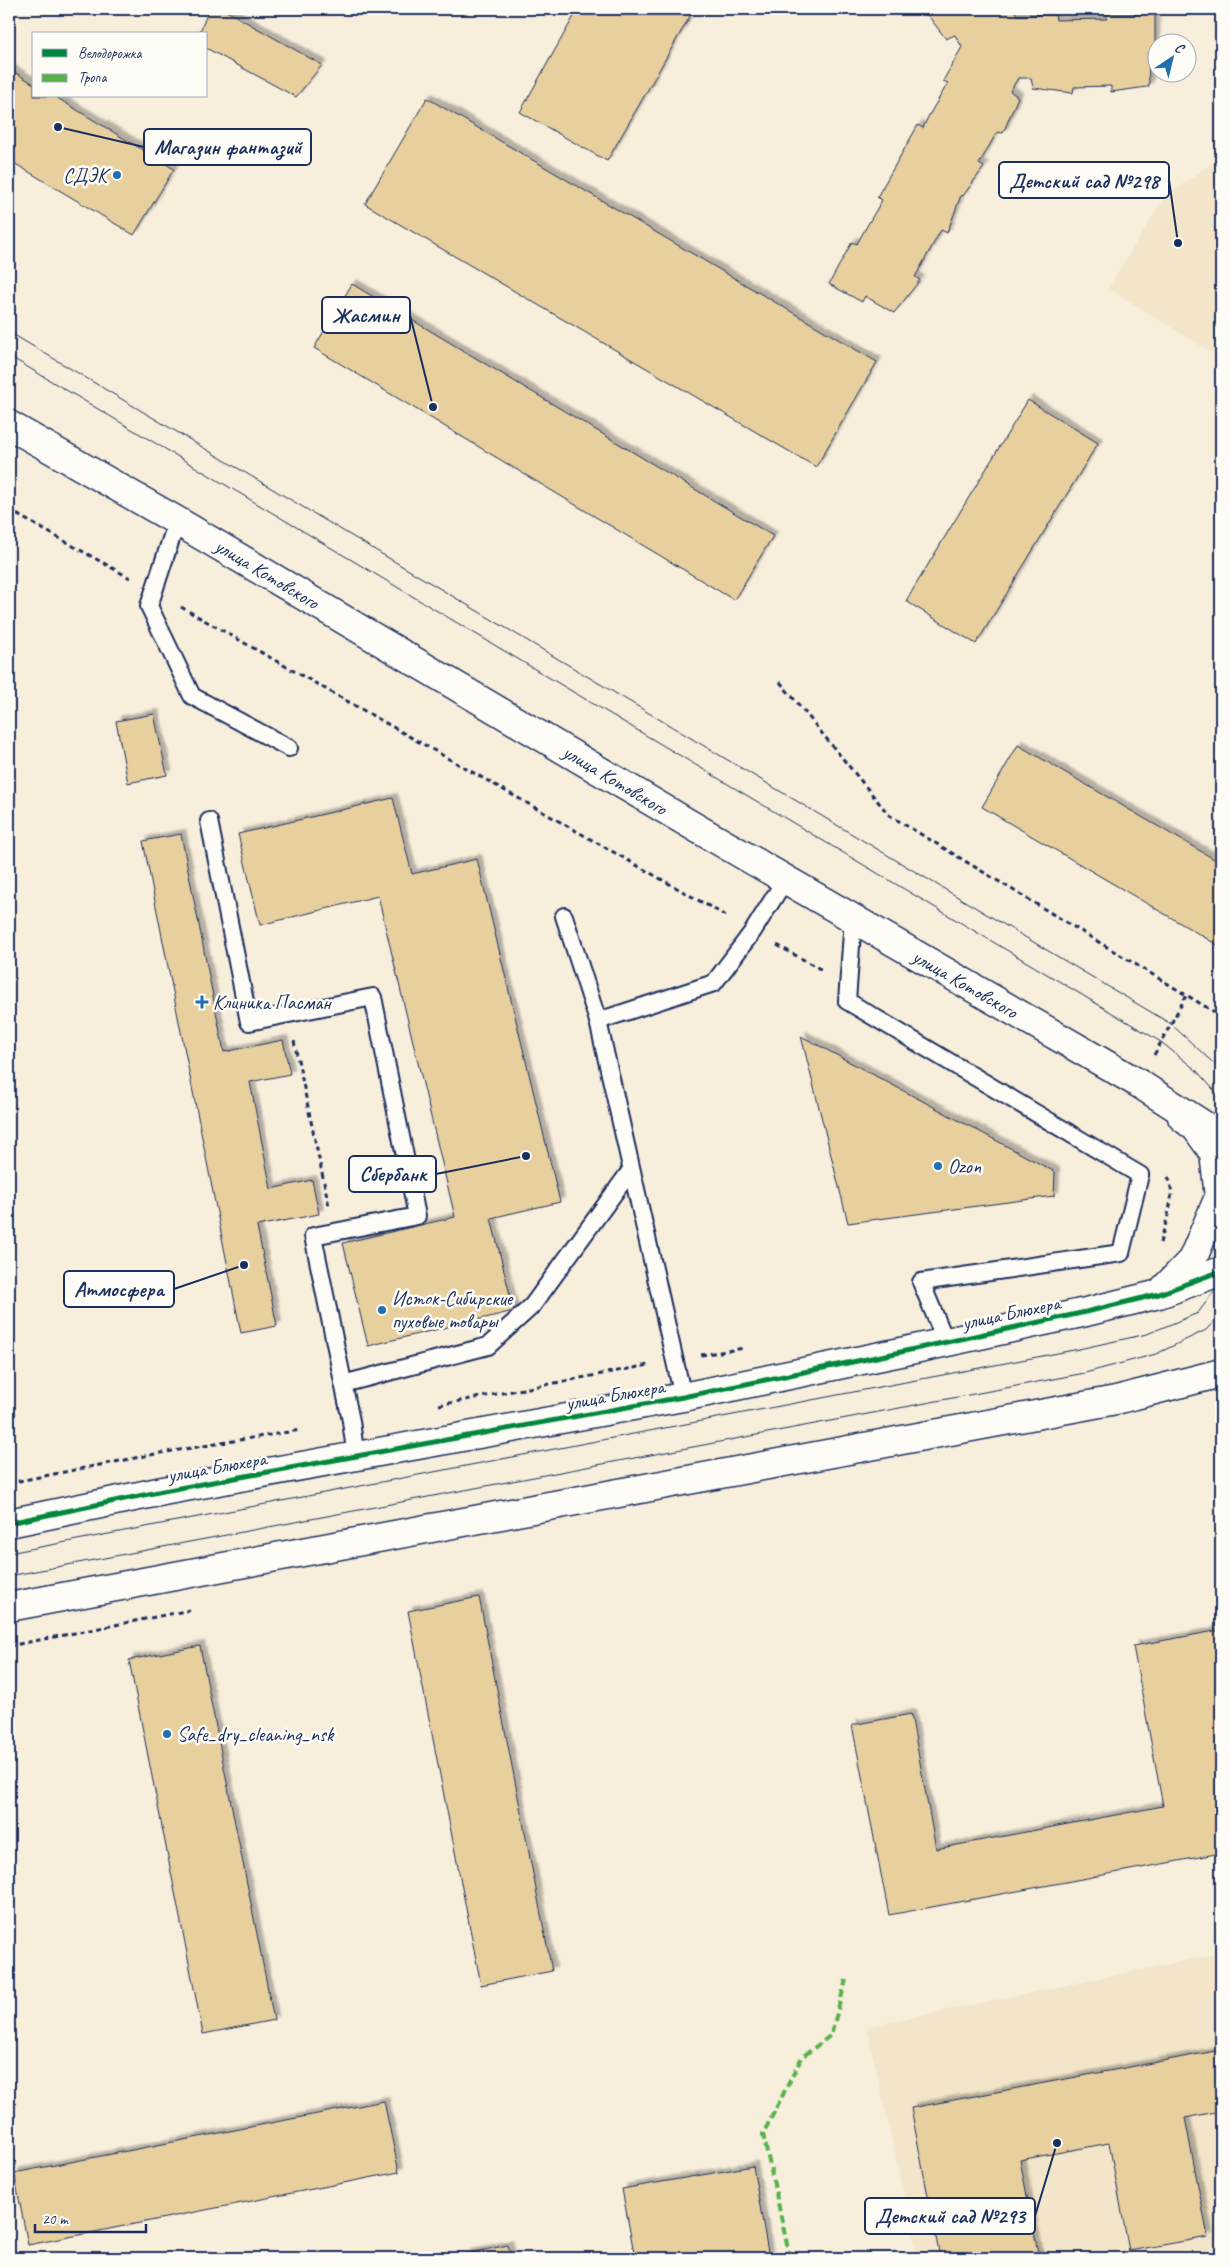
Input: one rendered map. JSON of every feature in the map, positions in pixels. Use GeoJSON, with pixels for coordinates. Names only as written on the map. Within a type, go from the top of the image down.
{"type":"FeatureCollection","features":[{"type":"Feature","properties":{"kind":"street","name":"улица Котовского"},"geometry":{"type":"LineString","coordinates":[[9,425],[177,521],[785,880],[1138,1084],[1221,1136]]}},
{"type":"Feature","properties":{"kind":"street"},"geometry":{"type":"LineString","coordinates":[[1149,1092],[1221,1120]]}},
{"type":"Feature","properties":{"kind":"street"},"geometry":{"type":"LineString","coordinates":[[1149,1092],[1196,1128],[1214,1153],[1219,1197],[1192,1260],[1159,1294]]}},
{"type":"Feature","properties":{"kind":"street","name":"улица Блюхера"},"geometry":{"type":"LineString","coordinates":[[9,1523],[163,1491],[683,1398],[1086,1312],[1159,1294],[1221,1271]]}},
{"type":"Feature","properties":{"kind":"street"},"geometry":{"type":"LineString","coordinates":[[9,1607],[1116,1400],[1221,1373]]}},
{"type":"Feature","properties":{"kind":"lane"},"geometry":{"type":"LineString","coordinates":[[177,521],[149,606],[192,696],[289,748]]}},
{"type":"Feature","properties":{"kind":"lane"},"geometry":{"type":"LineString","coordinates":[[209,821],[249,1022],[373,997],[417,1216],[313,1236],[356,1458]]}},
{"type":"Feature","properties":{"kind":"lane"},"geometry":{"type":"LineString","coordinates":[[598,1021],[714,983],[753,931],[785,880]]}},
{"type":"Feature","properties":{"kind":"lane"},"geometry":{"type":"LineString","coordinates":[[564,916],[598,1021],[683,1398]]}},
{"type":"Feature","properties":{"kind":"lane"},"geometry":{"type":"LineString","coordinates":[[853,919],[847,1001],[1140,1175],[1121,1253],[921,1282],[946,1342]]}},
{"type":"Feature","properties":{"kind":"lane"},"geometry":{"type":"LineString","coordinates":[[343,1384],[488,1346],[532,1306],[631,1170]]}},
{"type":"Feature","properties":{"kind":"path"},"geometry":{"type":"LineString","coordinates":[[9,510],[848,985]]}},
{"type":"Feature","properties":{"kind":"path"},"geometry":{"type":"LineString","coordinates":[[780,682],[889,815],[1221,1016]]}},
{"type":"Feature","properties":{"kind":"path"},"geometry":{"type":"LineString","coordinates":[[1152,1058],[1186,996]]}},
{"type":"Feature","properties":{"kind":"path"},"geometry":{"type":"LineString","coordinates":[[288,1014],[323,1178]]}},
{"type":"Feature","properties":{"kind":"path"},"geometry":{"type":"LineString","coordinates":[[1158,1249],[1168,1217],[1172,1184],[1165,1170]]}},
{"type":"Feature","properties":{"kind":"path"},"geometry":{"type":"LineString","coordinates":[[429,1406],[751,1346]]}},
{"type":"Feature","properties":{"kind":"path"},"geometry":{"type":"LineString","coordinates":[[9,1483],[155,1454],[350,1421]]}},
{"type":"Feature","properties":{"kind":"shaded area"},"geometry":{"type":"Polygon","coordinates":[[[1221,157],[1221,361],[1214,354],[1108,288],[1164,198],[1221,157]]]}},
{"type":"Feature","properties":{"kind":"shaded area"},"geometry":{"type":"Polygon","coordinates":[[[1221,1953],[1221,2258],[918,2258],[867,2027],[1221,1953]]]}},
{"type":"Feature","properties":{"kind":"building"},"geometry":{"type":"Polygon","coordinates":[[[209,9],[223,9],[322,65],[296,97],[208,49],[208,32],[200,32],[209,9]]]}},
{"type":"Feature","properties":{"kind":"building"},"geometry":{"type":"Polygon","coordinates":[[[578,9],[694,9],[607,161],[520,112],[578,9]]]}},
{"type":"Feature","properties":{"kind":"building"},"geometry":{"type":"Polygon","coordinates":[[[923,9],[1013,9],[1017,15],[1055,15],[1056,20],[1107,19],[1107,14],[1155,14],[1155,32],[1148,32],[1149,86],[1147,87],[1111,92],[1111,86],[1074,87],[1073,93],[1033,88],[1031,78],[1018,78],[1010,91],[1018,97],[1003,133],[997,132],[979,164],[984,167],[963,196],[961,195],[947,233],[941,230],[915,277],[920,280],[894,313],[865,296],[862,302],[829,284],[852,242],[857,244],[882,200],[877,197],[918,125],[923,128],[948,83],[943,81],[962,47],[955,35],[946,39],[923,9]]]}},
{"type":"Feature","properties":{"kind":"building"},"geometry":{"type":"Polygon","coordinates":[[[9,69],[32,83],[32,98],[57,98],[174,169],[134,235],[9,160],[9,69]]]}},
{"type":"Feature","properties":{"kind":"building"},"geometry":{"type":"Polygon","coordinates":[[[427,98],[877,362],[816,467],[365,204],[427,98]]]}},
{"type":"Feature","properties":{"kind":"building"},"geometry":{"type":"Polygon","coordinates":[[[352,284],[773,536],[734,600],[314,348],[352,284]]]}},
{"type":"Feature","properties":{"kind":"building"},"geometry":{"type":"Polygon","coordinates":[[[1028,400],[1098,443],[976,644],[906,601],[1028,400]]]}},
{"type":"Feature","properties":{"kind":"building"},"geometry":{"type":"Polygon","coordinates":[[[154,714],[167,775],[128,783],[116,721],[154,714]]]}},
{"type":"Feature","properties":{"kind":"building"},"geometry":{"type":"Polygon","coordinates":[[[1018,745],[1221,863],[1221,947],[982,807],[1018,745]]]}},
{"type":"Feature","properties":{"kind":"building"},"geometry":{"type":"Polygon","coordinates":[[[393,798],[412,874],[477,859],[560,1202],[491,1218],[514,1311],[368,1346],[343,1243],[455,1217],[378,896],[260,925],[238,834],[393,798]]]}},
{"type":"Feature","properties":{"kind":"building"},"geometry":{"type":"Polygon","coordinates":[[[181,834],[224,1052],[283,1040],[290,1074],[250,1082],[271,1189],[312,1180],[319,1214],[257,1226],[277,1326],[241,1333],[143,841],[181,834]]]}},
{"type":"Feature","properties":{"kind":"building"},"geometry":{"type":"Polygon","coordinates":[[[801,1036],[1055,1172],[1054,1196],[848,1223],[801,1036]]]}},
{"type":"Feature","properties":{"kind":"building"},"geometry":{"type":"Polygon","coordinates":[[[479,1597],[552,1971],[481,1985],[408,1611],[479,1597]]]}},
{"type":"Feature","properties":{"kind":"building"},"geometry":{"type":"Polygon","coordinates":[[[1221,1630],[1221,1853],[889,1915],[852,1725],[911,1714],[936,1849],[1163,1806],[1133,1646],[1221,1630]]]}},
{"type":"Feature","properties":{"kind":"building"},"geometry":{"type":"Polygon","coordinates":[[[200,1646],[274,2020],[203,2034],[129,1660],[200,1646]]]}},
{"type":"Feature","properties":{"kind":"building"},"geometry":{"type":"Polygon","coordinates":[[[1221,2050],[1221,2111],[1185,2118],[1208,2237],[1129,2251],[1109,2143],[1020,2160],[1039,2258],[940,2258],[911,2108],[1221,2050]]]}},
{"type":"Feature","properties":{"kind":"building"},"geometry":{"type":"Polygon","coordinates":[[[384,2101],[399,2172],[28,2245],[14,2173],[384,2101]]]}},
{"type":"Feature","properties":{"kind":"building"},"geometry":{"type":"Polygon","coordinates":[[[753,2166],[769,2258],[703,2258],[703,2254],[679,2258],[635,2258],[622,2189],[753,2166]]]}},
{"type":"Feature","properties":{"kind":"building"},"geometry":{"type":"Polygon","coordinates":[[[508,2245],[511,2258],[467,2258],[466,2254],[508,2245]]]}},
{"type":"Feature","properties":{"kind":"tram line"},"geometry":{"type":"LineString","coordinates":[[9,332],[1171,1024],[1221,1070]]}},
{"type":"Feature","properties":{"kind":"tram line"},"geometry":{"type":"LineString","coordinates":[[9,356],[1161,1042],[1196,1070],[1221,1098]]}},
{"type":"Feature","properties":{"kind":"tram line"},"geometry":{"type":"LineString","coordinates":[[9,1553],[1079,1349],[1147,1334],[1198,1313],[1221,1282]]}},
{"type":"Feature","properties":{"kind":"tram line"},"geometry":{"type":"LineString","coordinates":[[9,1576],[1085,1373],[1156,1354],[1206,1330],[1221,1314]]}},
{"type":"Feature","properties":{"kind":"marked path"},"geometry":{"type":"LineString","coordinates":[[790,2258],[763,2134],[802,2057],[831,2035],[846,1980]]}},
{"type":"Feature","properties":{"kind":"cycle path"},"geometry":{"type":"LineString","coordinates":[[9,1523],[163,1491],[683,1397],[896,1353],[1086,1312],[1159,1294],[1221,1271]]}},
{"type":"Feature","properties":{"kind":"place","name":"Магазин фантазий"},"geometry":{"type":"Point","coordinates":[58,127]}},
{"type":"Feature","properties":{"kind":"place","name":"СДЭК"},"geometry":{"type":"Point","coordinates":[117,175]}},
{"type":"Feature","properties":{"kind":"place","name":"Детский сад №298"},"geometry":{"type":"Point","coordinates":[1178,243]}},
{"type":"Feature","properties":{"kind":"place","name":"Жасмин"},"geometry":{"type":"Point","coordinates":[433,407]}},
{"type":"Feature","properties":{"kind":"place","name":"Клиника Пасман"},"geometry":{"type":"Point","coordinates":[202,1002]}},
{"type":"Feature","properties":{"kind":"place","name":"Сбербанк"},"geometry":{"type":"Point","coordinates":[526,1156]}},
{"type":"Feature","properties":{"kind":"place","name":"Ozon"},"geometry":{"type":"Point","coordinates":[938,1166]}},
{"type":"Feature","properties":{"kind":"place","name":"Атмосфера"},"geometry":{"type":"Point","coordinates":[244,1265]}},
{"type":"Feature","properties":{"kind":"place","name":"Исток-Сибирские пуховые товары"},"geometry":{"type":"Point","coordinates":[382,1310]}},
{"type":"Feature","properties":{"kind":"place","name":"Safe_dry_cleaning_nsk"},"geometry":{"type":"Point","coordinates":[167,1734]}},
{"type":"Feature","properties":{"kind":"place","name":"Детский сад №293"},"geometry":{"type":"Point","coordinates":[1057,2143]}}]}
